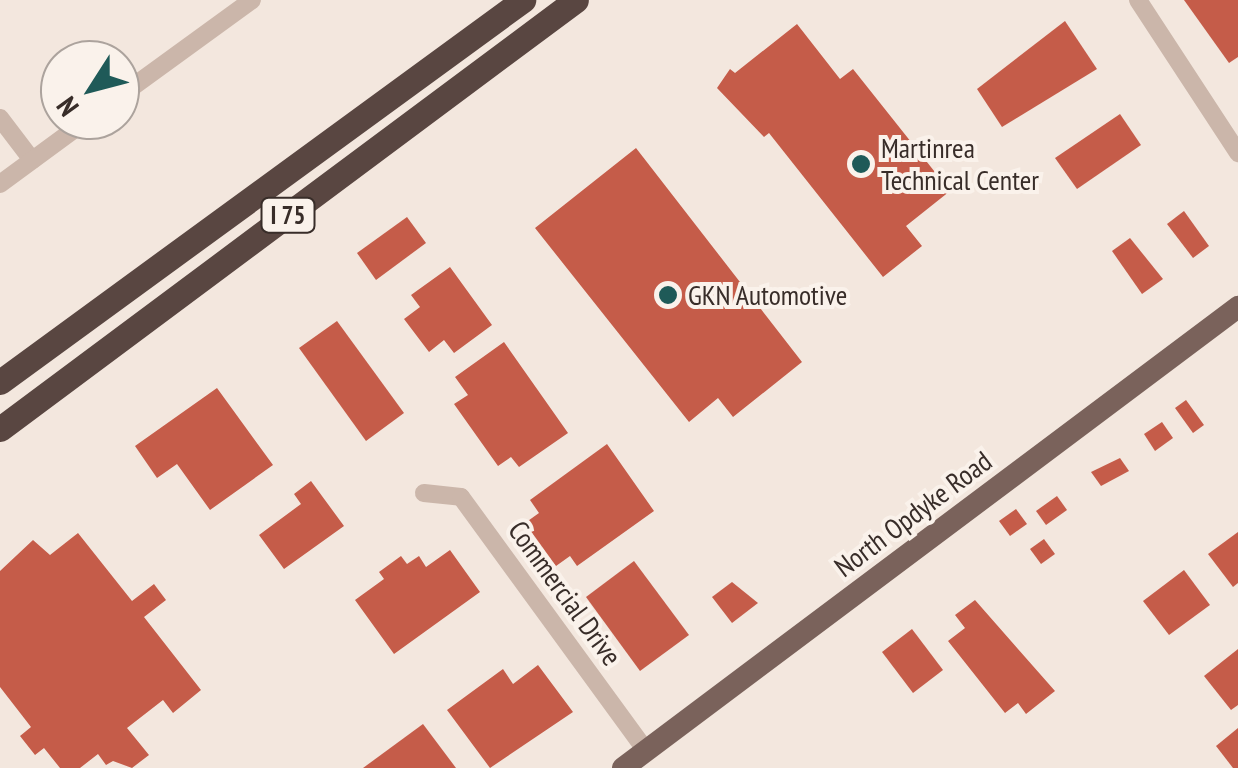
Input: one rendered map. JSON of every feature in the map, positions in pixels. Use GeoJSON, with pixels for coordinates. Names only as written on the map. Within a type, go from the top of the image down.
{"type":"FeatureCollection","features":[{"type":"Feature","properties":{"kind":"highway","name":"I 75"},"geometry":{"type":"LineString","coordinates":[[0,382],[523,0]]}},
{"type":"Feature","properties":{"kind":"highway","name":"I 75"},"geometry":{"type":"LineString","coordinates":[[0,429],[576,0]]}},
{"type":"Feature","properties":{"kind":"main road","name":"North Opdyke Road"},"geometry":{"type":"LineString","coordinates":[[623,768],[1238,307]]}},
{"type":"Feature","properties":{"kind":"street"},"geometry":{"type":"LineString","coordinates":[[140,81],[252,0]]}},
{"type":"Feature","properties":{"kind":"street"},"geometry":{"type":"LineString","coordinates":[[1138,0],[1238,153]]}},
{"type":"Feature","properties":{"kind":"street"},"geometry":{"type":"LineString","coordinates":[[0,118],[32,160]]}},
{"type":"Feature","properties":{"kind":"street"},"geometry":{"type":"LineString","coordinates":[[0,184],[60,140]]}},
{"type":"Feature","properties":{"kind":"street","name":"Commercial Drive"},"geometry":{"type":"LineString","coordinates":[[424,494],[461,497],[646,751]]}},
{"type":"Feature","properties":{"kind":"building"},"geometry":{"type":"Polygon","coordinates":[[[1184,0],[1238,0],[1238,57],[1229,63],[1184,0]]]}},
{"type":"Feature","properties":{"kind":"building"},"geometry":{"type":"Polygon","coordinates":[[[1065,21],[1097,69],[1002,127],[977,89],[1065,21]]]}},
{"type":"Feature","properties":{"kind":"building","name":"Martinrea Technical Center"},"geometry":{"type":"Polygon","coordinates":[[[797,24],[840,79],[853,69],[950,191],[906,226],[922,246],[883,277],[769,133],[764,137],[717,88],[730,69],[735,73],[797,24]]]}},
{"type":"Feature","properties":{"kind":"building"},"geometry":{"type":"Polygon","coordinates":[[[1120,114],[1141,145],[1077,189],[1055,158],[1120,114]]]}},
{"type":"Feature","properties":{"kind":"building","name":"GKN Automotive"},"geometry":{"type":"Polygon","coordinates":[[[636,148],[802,362],[733,417],[718,398],[689,422],[535,228],[636,148]]]}},
{"type":"Feature","properties":{"kind":"building"},"geometry":{"type":"Polygon","coordinates":[[[1184,211],[1209,246],[1193,258],[1167,224],[1184,211]]]}},
{"type":"Feature","properties":{"kind":"building"},"geometry":{"type":"Polygon","coordinates":[[[407,217],[426,243],[376,280],[357,253],[407,217]]]}},
{"type":"Feature","properties":{"kind":"building"},"geometry":{"type":"Polygon","coordinates":[[[1130,238],[1163,279],[1142,294],[1112,251],[1130,238]]]}},
{"type":"Feature","properties":{"kind":"building"},"geometry":{"type":"Polygon","coordinates":[[[450,267],[492,325],[454,353],[444,340],[429,352],[404,319],[420,307],[411,295],[450,267]]]}},
{"type":"Feature","properties":{"kind":"building"},"geometry":{"type":"Polygon","coordinates":[[[337,321],[404,413],[366,441],[299,348],[337,321]]]}},
{"type":"Feature","properties":{"kind":"building"},"geometry":{"type":"Polygon","coordinates":[[[504,342],[568,433],[519,467],[511,457],[498,466],[454,404],[468,395],[455,377],[504,342]]]}},
{"type":"Feature","properties":{"kind":"building"},"geometry":{"type":"Polygon","coordinates":[[[217,388],[273,465],[210,510],[177,464],[157,478],[135,446],[217,388]]]}},
{"type":"Feature","properties":{"kind":"building"},"geometry":{"type":"Polygon","coordinates":[[[1186,400],[1204,425],[1193,433],[1175,408],[1186,400]]]}},
{"type":"Feature","properties":{"kind":"building"},"geometry":{"type":"Polygon","coordinates":[[[1162,422],[1173,438],[1155,451],[1144,434],[1162,422]]]}},
{"type":"Feature","properties":{"kind":"building"},"geometry":{"type":"Polygon","coordinates":[[[607,444],[654,511],[577,566],[570,556],[556,566],[525,523],[539,513],[530,500],[607,444]]]}},
{"type":"Feature","properties":{"kind":"building"},"geometry":{"type":"Polygon","coordinates":[[[1120,458],[1129,471],[1101,486],[1091,472],[1120,458]]]}},
{"type":"Feature","properties":{"kind":"building"},"geometry":{"type":"Polygon","coordinates":[[[311,481],[344,526],[284,569],[259,535],[301,504],[294,494],[311,481]]]}},
{"type":"Feature","properties":{"kind":"building"},"geometry":{"type":"Polygon","coordinates":[[[1057,496],[1067,510],[1046,525],[1036,511],[1057,496]]]}},
{"type":"Feature","properties":{"kind":"building"},"geometry":{"type":"Polygon","coordinates":[[[1016,509],[1027,524],[1010,536],[999,521],[1016,509]]]}},
{"type":"Feature","properties":{"kind":"building"},"geometry":{"type":"Polygon","coordinates":[[[1238,532],[1238,583],[1233,587],[1208,554],[1238,532]]]}},
{"type":"Feature","properties":{"kind":"building"},"geometry":{"type":"Polygon","coordinates":[[[78,533],[132,601],[154,584],[166,600],[144,617],[201,690],[173,713],[163,700],[127,728],[149,755],[132,768],[113,761],[106,765],[98,754],[80,768],[60,768],[44,748],[35,755],[20,736],[31,727],[0,687],[0,571],[33,540],[50,555],[78,533]]]}},
{"type":"Feature","properties":{"kind":"building"},"geometry":{"type":"Polygon","coordinates":[[[1044,539],[1055,554],[1041,564],[1030,549],[1044,539]]]}},
{"type":"Feature","properties":{"kind":"building"},"geometry":{"type":"Polygon","coordinates":[[[450,550],[480,592],[394,654],[355,600],[384,579],[379,572],[401,556],[407,564],[419,556],[426,567],[450,550]]]}},
{"type":"Feature","properties":{"kind":"building"},"geometry":{"type":"Polygon","coordinates":[[[634,561],[689,635],[640,671],[586,597],[634,561]]]}},
{"type":"Feature","properties":{"kind":"building"},"geometry":{"type":"Polygon","coordinates":[[[1184,570],[1210,605],[1169,635],[1143,601],[1184,570]]]}},
{"type":"Feature","properties":{"kind":"building"},"geometry":{"type":"Polygon","coordinates":[[[732,582],[758,603],[732,623],[712,597],[732,582]]]}},
{"type":"Feature","properties":{"kind":"building"},"geometry":{"type":"Polygon","coordinates":[[[975,600],[1055,691],[1026,714],[1018,703],[1005,713],[948,641],[965,628],[955,615],[975,600]]]}},
{"type":"Feature","properties":{"kind":"building"},"geometry":{"type":"Polygon","coordinates":[[[912,629],[943,670],[913,693],[882,652],[912,629]]]}},
{"type":"Feature","properties":{"kind":"building"},"geometry":{"type":"Polygon","coordinates":[[[1238,649],[1238,705],[1231,710],[1204,676],[1238,649]]]}},
{"type":"Feature","properties":{"kind":"building"},"geometry":{"type":"Polygon","coordinates":[[[538,665],[573,712],[490,768],[447,710],[503,669],[513,684],[538,665]]]}},
{"type":"Feature","properties":{"kind":"building"},"geometry":{"type":"Polygon","coordinates":[[[423,724],[456,768],[363,768],[423,724]]]}},
{"type":"Feature","properties":{"kind":"building"},"geometry":{"type":"Polygon","coordinates":[[[1238,728],[1238,768],[1233,768],[1216,746],[1238,728]]]}},
{"type":"Feature","properties":{"kind":"place","name":"Martinrea Technical Center"},"geometry":{"type":"Point","coordinates":[861,164]}},
{"type":"Feature","properties":{"kind":"place","name":"GKN Automotive"},"geometry":{"type":"Point","coordinates":[668,295]}}]}
